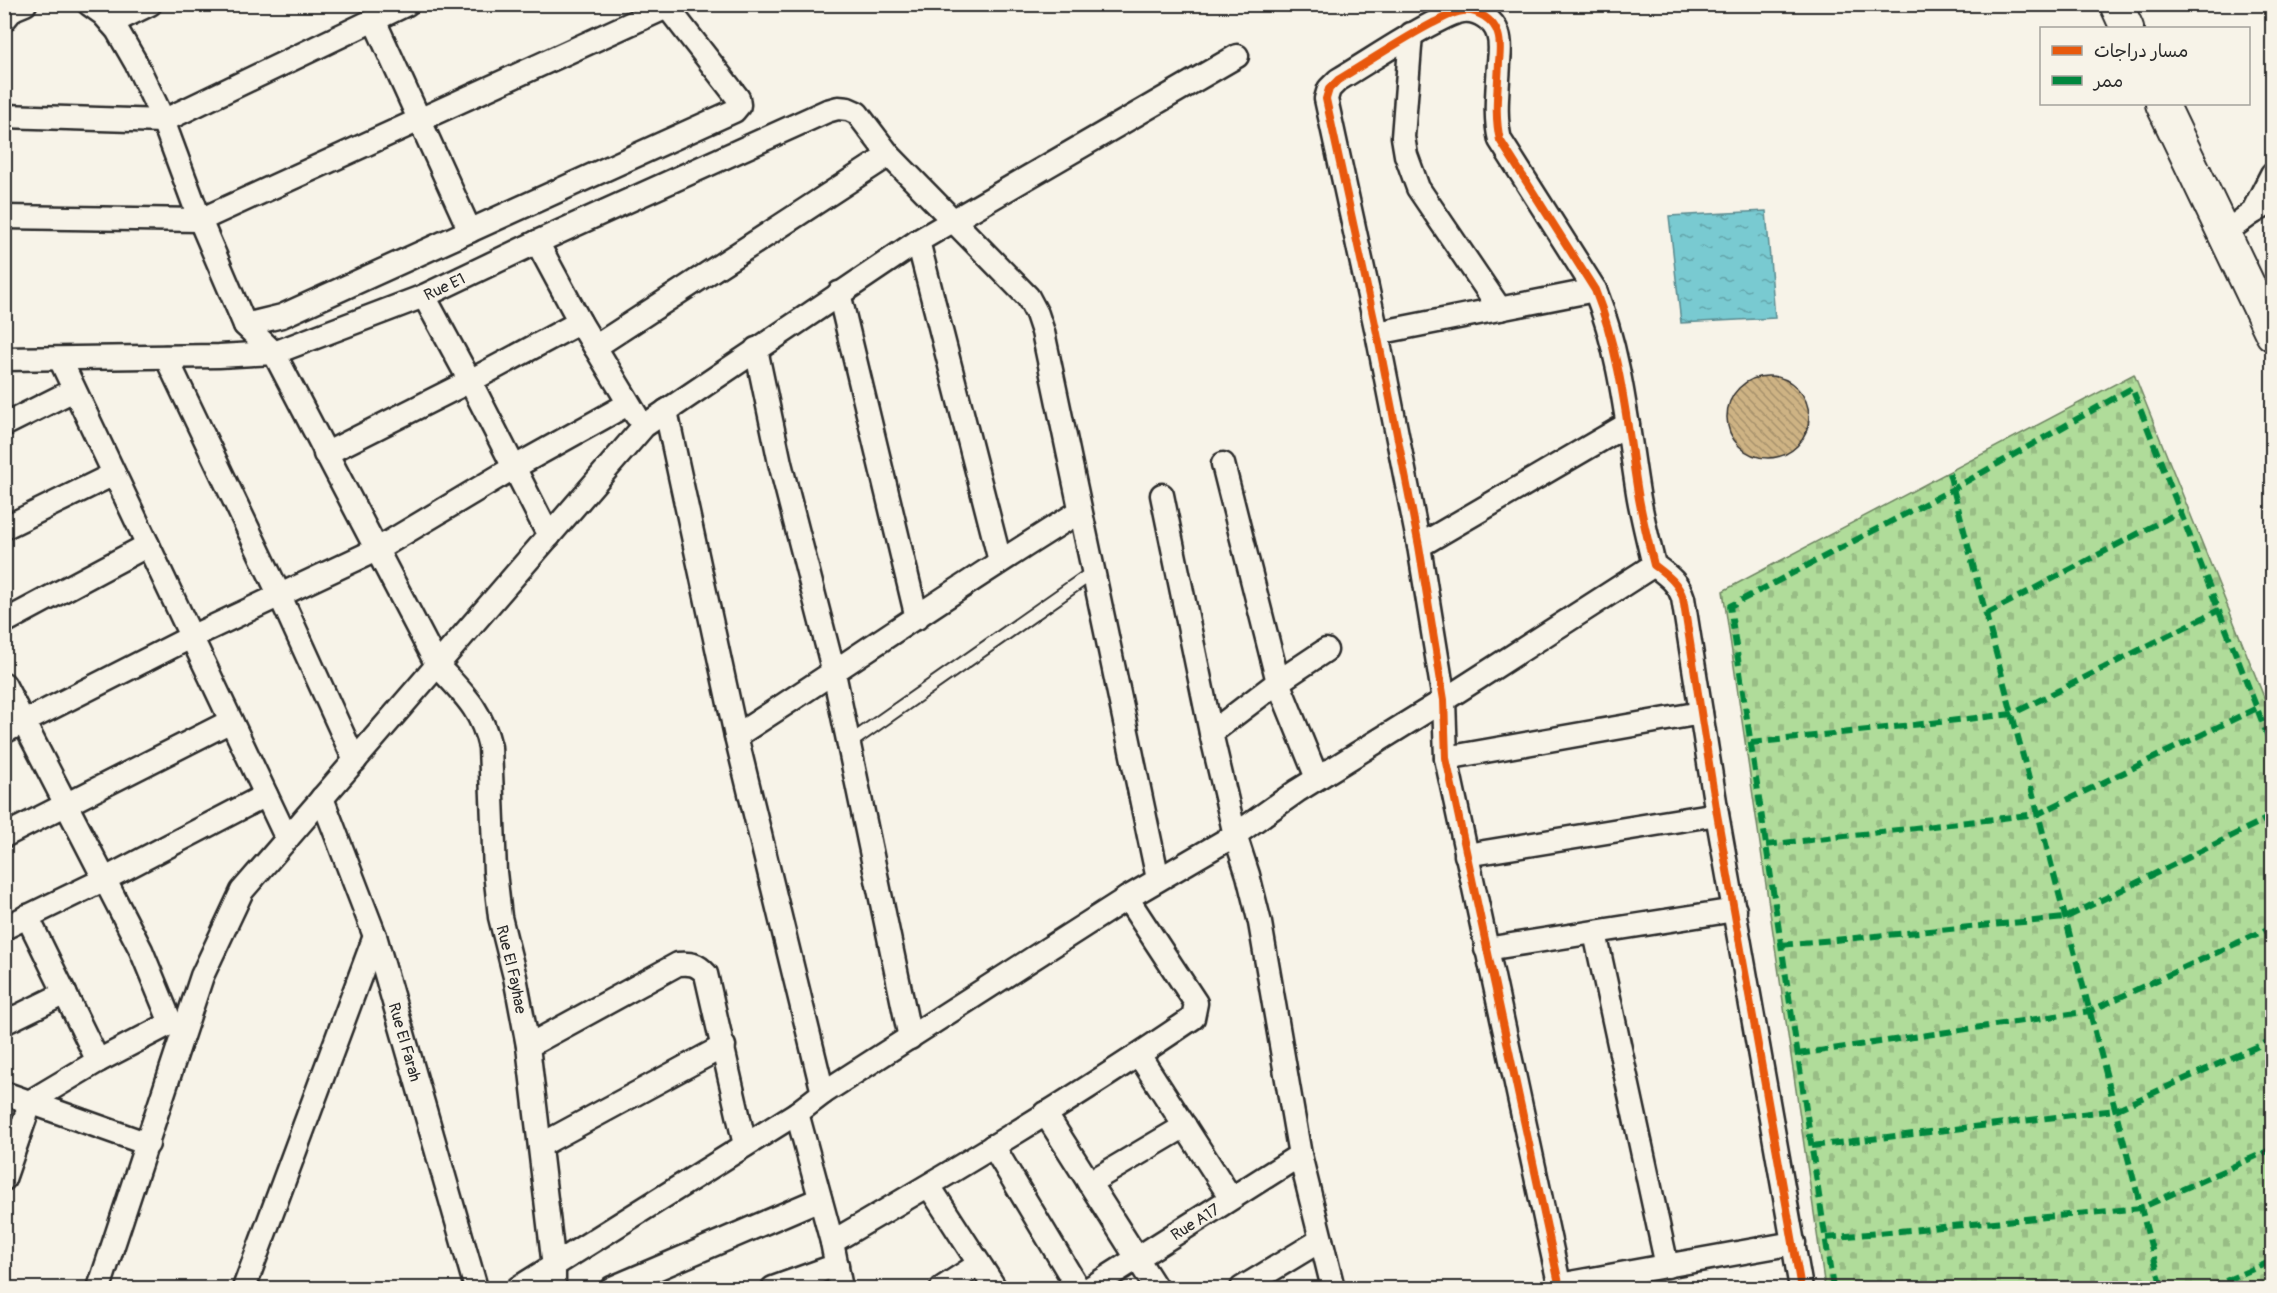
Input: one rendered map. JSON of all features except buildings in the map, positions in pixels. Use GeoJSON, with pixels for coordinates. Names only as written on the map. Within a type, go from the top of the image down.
{"type":"FeatureCollection","features":[{"type":"Feature","properties":{"kind":"street"},"geometry":{"type":"LineString","coordinates":[[4,20],[13,9],[25,4]]}},
{"type":"Feature","properties":{"kind":"street"},"geometry":{"type":"LineString","coordinates":[[89,4],[103,14],[117,30],[136,63],[163,121],[200,220],[245,325],[274,353]]}},
{"type":"Feature","properties":{"kind":"street"},"geometry":{"type":"LineString","coordinates":[[111,23],[150,4]]}},
{"type":"Feature","properties":{"kind":"street"},"geometry":{"type":"LineString","coordinates":[[4,116],[163,121],[407,4]]}},
{"type":"Feature","properties":{"kind":"street"},"geometry":{"type":"LineString","coordinates":[[2116,4],[2127,27]]}},
{"type":"Feature","properties":{"kind":"street"},"geometry":{"type":"LineString","coordinates":[[4,217],[200,220],[666,6],[738,98],[739,105],[734,111],[282,316],[245,325]]}},
{"type":"Feature","properties":{"kind":"street"},"geometry":{"type":"LineString","coordinates":[[1794,1244],[1560,1287],[1446,758],[1444,700],[1419,546],[1377,333],[1326,99],[1329,89],[1338,80],[1410,34],[1452,14],[1463,11],[1474,12],[1485,17],[1494,26],[1498,35],[1500,47],[1497,117],[1500,140],[1595,290],[1611,339],[1628,424],[1638,496],[1654,565],[1671,577],[1680,588],[1717,814],[1735,910],[1794,1244],[1801,1288]]}},
{"type":"Feature","properties":{"kind":"street"},"geometry":{"type":"LineString","coordinates":[[374,20],[470,231]]}},
{"type":"Feature","properties":{"kind":"street"},"geometry":{"type":"LineString","coordinates":[[1410,34],[1403,137],[1411,171],[1418,188],[1500,309]]}},
{"type":"Feature","properties":{"kind":"street"},"geometry":{"type":"LineString","coordinates":[[99,1288],[148,1144],[178,1026],[242,891],[644,426],[918,241],[1237,56]]}},
{"type":"Feature","properties":{"kind":"street"},"geometry":{"type":"LineString","coordinates":[[2162,105],[2272,334]]}},
{"type":"Feature","properties":{"kind":"street","name":"Rue E1"},"geometry":{"type":"LineString","coordinates":[[4,359],[274,353],[424,296],[537,242],[838,108],[857,113],[889,155]]}},
{"type":"Feature","properties":{"kind":"street"},"geometry":{"type":"LineString","coordinates":[[595,347],[889,155],[1028,297],[1037,314],[1043,332],[1079,512],[1158,879]]}},
{"type":"Feature","properties":{"kind":"street"},"geometry":{"type":"LineString","coordinates":[[2252,213],[2272,174]]}},
{"type":"Feature","properties":{"kind":"street"},"geometry":{"type":"LineString","coordinates":[[2223,234],[2272,202]]}},
{"type":"Feature","properties":{"kind":"street"},"geometry":{"type":"LineString","coordinates":[[918,241],[1000,561]]}},
{"type":"Feature","properties":{"kind":"street"},"geometry":{"type":"LineString","coordinates":[[537,242],[580,322],[628,404],[644,426]]}},
{"type":"Feature","properties":{"kind":"street"},"geometry":{"type":"LineString","coordinates":[[1377,333],[1595,290]]}},
{"type":"Feature","properties":{"kind":"street"},"geometry":{"type":"LineString","coordinates":[[840,293],[917,618]]}},
{"type":"Feature","properties":{"kind":"street"},"geometry":{"type":"LineString","coordinates":[[424,296],[549,536]]}},
{"type":"Feature","properties":{"kind":"street"},"geometry":{"type":"LineString","coordinates":[[325,454],[470,381],[580,322]]}},
{"type":"Feature","properties":{"kind":"street"},"geometry":{"type":"LineString","coordinates":[[756,349],[780,463],[834,673],[909,1038]]}},
{"type":"Feature","properties":{"kind":"street","name":"Rue El Fayhae"},"geometry":{"type":"LineString","coordinates":[[274,353],[437,666],[474,705],[486,727],[490,747],[495,872],[500,917],[515,977],[528,1046],[541,1145],[554,1278]]}},
{"type":"Feature","properties":{"kind":"street"},"geometry":{"type":"LineString","coordinates":[[166,357],[280,596],[355,761]]}},
{"type":"Feature","properties":{"kind":"street"},"geometry":{"type":"LineString","coordinates":[[60,359],[287,839]]}},
{"type":"Feature","properties":{"kind":"street"},"geometry":{"type":"LineString","coordinates":[[4,425],[74,390]]}},
{"type":"Feature","properties":{"kind":"street"},"geometry":{"type":"LineString","coordinates":[[14,727],[191,637],[376,550],[513,468],[628,404]]}},
{"type":"Feature","properties":{"kind":"street"},"geometry":{"type":"LineString","coordinates":[[666,411],[736,736],[824,1093]]}},
{"type":"Feature","properties":{"kind":"street"},"geometry":{"type":"LineString","coordinates":[[1419,546],[1628,424]]}},
{"type":"Feature","properties":{"kind":"street"},"geometry":{"type":"LineString","coordinates":[[1223,464],[1278,682],[1317,778]]}},
{"type":"Feature","properties":{"kind":"street"},"geometry":{"type":"LineString","coordinates":[[4,528],[114,474]]}},
{"type":"Feature","properties":{"kind":"street"},"geometry":{"type":"LineString","coordinates":[[1162,495],[1211,733],[1235,835],[1260,923],[1300,1155],[1333,1288]]}},
{"type":"Feature","properties":{"kind":"street"},"geometry":{"type":"LineString","coordinates":[[736,736],[1000,561],[1079,512]]}},
{"type":"Feature","properties":{"kind":"street"},"geometry":{"type":"LineString","coordinates":[[4,622],[148,545]]}},
{"type":"Feature","properties":{"kind":"street"},"geometry":{"type":"LineString","coordinates":[[518,1288],[554,1278],[824,1093],[1127,898],[1235,835],[1317,778],[1444,700],[1654,565]]}},
{"type":"Feature","properties":{"kind":"street"},"geometry":{"type":"LineString","coordinates":[[1211,733],[1278,682],[1326,650]]}},
{"type":"Feature","properties":{"kind":"street"},"geometry":{"type":"LineString","coordinates":[[4,684],[14,727],[65,805],[105,879],[178,1026]]}},
{"type":"Feature","properties":{"kind":"street"},"geometry":{"type":"LineString","coordinates":[[1446,758],[1701,713]]}},
{"type":"Feature","properties":{"kind":"street"},"geometry":{"type":"LineString","coordinates":[[4,836],[231,721]]}},
{"type":"Feature","properties":{"kind":"street"},"geometry":{"type":"LineString","coordinates":[[4,928],[105,879],[266,795]]}},
{"type":"Feature","properties":{"kind":"street","name":"Rue El Farah"},"geometry":{"type":"LineString","coordinates":[[322,798],[375,936],[476,1288]]}},
{"type":"Feature","properties":{"kind":"street"},"geometry":{"type":"LineString","coordinates":[[1467,855],[1717,814]]}},
{"type":"Feature","properties":{"kind":"street"},"geometry":{"type":"LineString","coordinates":[[832,1242],[929,1186],[1139,1055],[1192,1018],[1196,1003],[1127,898]]}},
{"type":"Feature","properties":{"kind":"street"},"geometry":{"type":"LineString","coordinates":[[1486,949],[1735,910]]}},
{"type":"Feature","properties":{"kind":"street"},"geometry":{"type":"LineString","coordinates":[[27,916],[98,1061]]}},
{"type":"Feature","properties":{"kind":"street"},"geometry":{"type":"LineString","coordinates":[[1595,933],[1667,1266]]}},
{"type":"Feature","properties":{"kind":"street"},"geometry":{"type":"LineString","coordinates":[[244,1288],[375,936]]}},
{"type":"Feature","properties":{"kind":"street"},"geometry":{"type":"LineString","coordinates":[[528,1046],[678,964],[690,963],[699,966],[706,974],[745,1145]]}},
{"type":"Feature","properties":{"kind":"street"},"geometry":{"type":"LineString","coordinates":[[4,1023],[64,993]]}},
{"type":"Feature","properties":{"kind":"street"},"geometry":{"type":"LineString","coordinates":[[4,1179],[31,1101],[98,1061],[178,1026]]}},
{"type":"Feature","properties":{"kind":"street"},"geometry":{"type":"LineString","coordinates":[[541,1145],[724,1046]]}},
{"type":"Feature","properties":{"kind":"street"},"geometry":{"type":"LineString","coordinates":[[1139,1055],[1232,1198]]}},
{"type":"Feature","properties":{"kind":"street"},"geometry":{"type":"LineString","coordinates":[[4,1093],[148,1144]]}},
{"type":"Feature","properties":{"kind":"street"},"geometry":{"type":"LineString","coordinates":[[797,1113],[832,1242],[841,1288]]}},
{"type":"Feature","properties":{"kind":"street"},"geometry":{"type":"LineString","coordinates":[[1045,1113],[1156,1288]]}},
{"type":"Feature","properties":{"kind":"street"},"geometry":{"type":"LineString","coordinates":[[1089,1183],[1185,1126]]}},
{"type":"Feature","properties":{"kind":"street"},"geometry":{"type":"LineString","coordinates":[[993,1146],[1078,1288]]}},
{"type":"Feature","properties":{"kind":"street","name":"Rue A17"},"geometry":{"type":"LineString","coordinates":[[1090,1288],[1300,1155]]}},
{"type":"Feature","properties":{"kind":"street"},"geometry":{"type":"LineString","coordinates":[[929,1186],[995,1288]]}},
{"type":"Feature","properties":{"kind":"street"},"geometry":{"type":"LineString","coordinates":[[612,1288],[820,1199]]}},
{"type":"Feature","properties":{"kind":"street"},"geometry":{"type":"LineString","coordinates":[[1242,1288],[1321,1240]]}},
{"type":"Feature","properties":{"kind":"street"},"geometry":{"type":"LineString","coordinates":[[942,1288],[980,1264]]}},
{"type":"Feature","properties":{"kind":"street"},"geometry":{"type":"LineString","coordinates":[[773,1288],[837,1265]]}},
{"type":"Feature","properties":{"kind":"lane"},"geometry":{"type":"LineString","coordinates":[[848,744],[1092,573]]}},
{"type":"Feature","properties":{"kind":"green space"},"geometry":{"type":"Polygon","coordinates":[[[2134,374],[2272,717],[2272,1288],[1825,1288],[1723,591],[2134,374]]]}},
{"type":"Feature","properties":{"kind":"water"},"geometry":{"type":"Polygon","coordinates":[[[1766,211],[1775,318],[1681,323],[1669,216],[1766,211]]]}},
{"type":"Feature","properties":{"kind":"marked path"},"geometry":{"type":"LineString","coordinates":[[1833,1288],[1730,606],[1953,489],[2132,388],[2272,747]]}},
{"type":"Feature","properties":{"kind":"marked path"},"geometry":{"type":"LineString","coordinates":[[1949,473],[2162,1288]]}},
{"type":"Feature","properties":{"kind":"marked path"},"geometry":{"type":"LineString","coordinates":[[1986,614],[2181,511]]}},
{"type":"Feature","properties":{"kind":"marked path"},"geometry":{"type":"LineString","coordinates":[[1751,743],[2012,714],[2219,610]]}},
{"type":"Feature","properties":{"kind":"marked path"},"geometry":{"type":"LineString","coordinates":[[1766,845],[2038,814],[2257,708]]}},
{"type":"Feature","properties":{"kind":"marked path"},"geometry":{"type":"LineString","coordinates":[[1781,945],[2065,918],[2272,816]]}},
{"type":"Feature","properties":{"kind":"marked path"},"geometry":{"type":"LineString","coordinates":[[1798,1054],[2090,1011],[2272,927]]}},
{"type":"Feature","properties":{"kind":"marked path"},"geometry":{"type":"LineString","coordinates":[[1812,1146],[2115,1110],[2272,1040]]}},
{"type":"Feature","properties":{"kind":"marked path"},"geometry":{"type":"LineString","coordinates":[[1826,1238],[2141,1208],[2272,1149]]}},
{"type":"Feature","properties":{"kind":"marked path"},"geometry":{"type":"LineString","coordinates":[[2209,1288],[2272,1261]]}},
{"type":"Feature","properties":{"kind":"cycle path"},"geometry":{"type":"LineString","coordinates":[[1560,1288],[1446,758],[1444,700],[1419,546],[1377,333],[1326,99],[1329,89],[1338,80],[1397,43],[1451,14],[1463,11],[1479,14],[1489,20],[1496,29],[1500,44],[1497,111],[1500,140],[1595,290],[1617,365],[1640,502],[1654,565],[1675,583],[1683,598],[1717,814],[1801,1288]]}}]}
